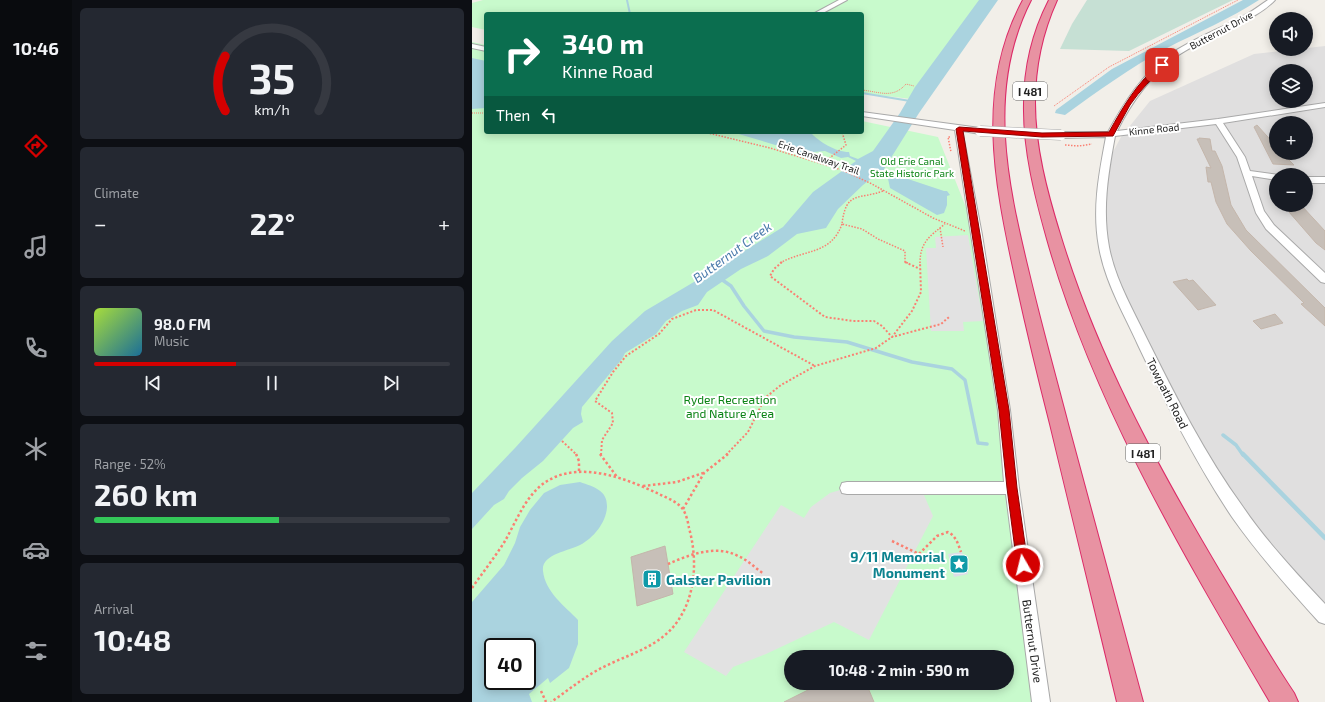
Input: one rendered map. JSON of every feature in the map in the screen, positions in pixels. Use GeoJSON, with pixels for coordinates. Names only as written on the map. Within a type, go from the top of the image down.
{"type":"FeatureCollection","features":[{"type":"Feature","properties":{"kind":"highway","name":"I 481"},"geometry":{"type":"LineString","coordinates":[[1027,0],[1018,17],[1009,43],[1001,76],[999,102],[999,146],[1004,194],[1022,275],[1130,702]]}},
{"type":"Feature","properties":{"kind":"highway","name":"I 481"},"geometry":{"type":"LineString","coordinates":[[1053,0],[1041,30],[1034,56],[1030,86],[1030,119],[1040,185],[1056,248],[1083,325],[1136,439],[1193,546],[1285,702]]}},
{"type":"Feature","properties":{"kind":"street"},"geometry":{"type":"LineString","coordinates":[[820,12],[844,0]]}},
{"type":"Feature","properties":{"kind":"street","name":"Butternut Drive"},"geometry":{"type":"LineString","coordinates":[[1111,134],[1126,106],[1153,73],[1171,58],[1195,43],[1248,16],[1272,0]]}},
{"type":"Feature","properties":{"kind":"street"},"geometry":{"type":"LineString","coordinates":[[472,46],[484,49]]}},
{"type":"Feature","properties":{"kind":"street","name":"Kinne Road"},"geometry":{"type":"LineString","coordinates":[[865,114],[959,129],[1061,135],[1111,134],[1218,121],[1325,105]]}},
{"type":"Feature","properties":{"kind":"street"},"geometry":{"type":"LineString","coordinates":[[1218,121],[1232,139],[1241,157],[1259,211],[1270,227],[1325,279]]}},
{"type":"Feature","properties":{"kind":"street","name":"Butternut Drive"},"geometry":{"type":"LineString","coordinates":[[959,129],[1004,410],[1012,488],[1041,702]]}},
{"type":"Feature","properties":{"kind":"street","name":"Towpath Road"},"geometry":{"type":"LineString","coordinates":[[1111,134],[1102,182],[1100,205],[1101,223],[1110,269],[1130,318],[1171,399],[1216,479],[1238,513],[1294,583],[1325,616]]}},
{"type":"Feature","properties":{"kind":"street"},"geometry":{"type":"LineString","coordinates":[[1247,173],[1269,176]]}},
{"type":"Feature","properties":{"kind":"street"},"geometry":{"type":"LineString","coordinates":[[1313,180],[1325,180]]}},
{"type":"Feature","properties":{"kind":"street"},"geometry":{"type":"LineString","coordinates":[[847,488],[1012,488]]}},
{"type":"Feature","properties":{"kind":"path"},"geometry":{"type":"LineString","coordinates":[[1054,106],[1109,67],[1238,0]]}},
{"type":"Feature","properties":{"kind":"path"},"geometry":{"type":"LineString","coordinates":[[864,90],[893,94],[900,91],[906,84],[914,86]]}},
{"type":"Feature","properties":{"kind":"path"},"geometry":{"type":"LineString","coordinates":[[472,114],[484,113]]}},
{"type":"Feature","properties":{"kind":"path","name":"Erie Canalway Trail"},"geometry":{"type":"LineString","coordinates":[[712,134],[770,148],[842,170],[872,184],[945,224],[967,232]]}},
{"type":"Feature","properties":{"kind":"path"},"geometry":{"type":"LineString","coordinates":[[822,164],[846,145],[843,134]]}},
{"type":"Feature","properties":{"kind":"path"},"geometry":{"type":"LineString","coordinates":[[884,191],[859,196],[852,201],[844,210],[842,224],[838,235],[827,246],[796,255],[773,269],[770,276],[825,317],[853,321],[874,321],[892,337]]}},
{"type":"Feature","properties":{"kind":"path"},"geometry":{"type":"LineString","coordinates":[[842,224],[862,229],[878,239],[905,251],[905,262],[920,269]]}},
{"type":"Feature","properties":{"kind":"path"},"geometry":{"type":"LineString","coordinates":[[683,509],[704,473],[731,451],[748,432],[765,398],[781,385],[815,366],[861,354],[876,348],[892,337],[912,311],[921,292],[920,256],[925,241],[945,224]]}},
{"type":"Feature","properties":{"kind":"path"},"geometry":{"type":"LineString","coordinates":[[940,228],[944,247]]}},
{"type":"Feature","properties":{"kind":"path"},"geometry":{"type":"LineString","coordinates":[[617,477],[600,454],[602,440],[613,423],[612,413],[595,401],[613,372],[626,356],[659,334],[672,319],[696,310],[713,310],[815,366]]}},
{"type":"Feature","properties":{"kind":"path"},"geometry":{"type":"LineString","coordinates":[[892,337],[941,324],[949,317]]}},
{"type":"Feature","properties":{"kind":"path"},"geometry":{"type":"LineString","coordinates":[[562,441],[578,455],[580,460],[579,473]]}},
{"type":"Feature","properties":{"kind":"path"},"geometry":{"type":"LineString","coordinates":[[472,588],[505,541],[520,513],[535,493],[549,480],[570,473],[590,472],[617,477],[642,486],[672,500],[683,509],[690,528],[695,565],[693,580],[683,612],[674,627],[644,650],[595,672],[551,702]]}},
{"type":"Feature","properties":{"kind":"path"},"geometry":{"type":"LineString","coordinates":[[642,486],[677,482],[704,473]]}},
{"type":"Feature","properties":{"kind":"path"},"geometry":{"type":"LineString","coordinates":[[892,541],[919,554],[937,536],[942,533],[950,533],[955,536],[958,541],[961,552]]}},
{"type":"Feature","properties":{"kind":"path"},"geometry":{"type":"LineString","coordinates":[[668,564],[694,554],[715,551],[736,555],[764,574]]}},
{"type":"Feature","properties":{"kind":"path"},"geometry":{"type":"LineString","coordinates":[[541,691],[546,702]]}},
{"type":"Feature","properties":{"kind":"shaded area"},"geometry":{"type":"Polygon","coordinates":[[[1325,46],[1325,616],[1268,552],[1171,399],[1104,248],[1104,169],[1121,137],[1150,101],[1254,54],[1269,52],[1269,56],[1313,56],[1313,47],[1325,46]]]}},
{"type":"Feature","properties":{"kind":"shaded area"},"geometry":{"type":"Polygon","coordinates":[[[968,235],[983,321],[963,322],[964,331],[931,331],[926,248],[936,248],[935,237],[968,235]]]}},
{"type":"Feature","properties":{"kind":"shaded area"},"geometry":{"type":"Polygon","coordinates":[[[847,488],[921,488],[933,516],[869,640],[834,622],[766,654],[733,667],[726,676],[684,652],[781,505],[804,518],[811,507],[830,493],[847,488]]]}},
{"type":"Feature","properties":{"kind":"shaded area"},"geometry":{"type":"Polygon","coordinates":[[[962,552],[968,574],[954,577],[948,554],[962,552]]]}},
{"type":"Feature","properties":{"kind":"green space"},"geometry":{"type":"Polygon","coordinates":[[[483,0],[991,0],[919,100],[864,93],[864,12],[484,12],[484,30],[472,27],[472,3],[483,0]]]}},
{"type":"Feature","properties":{"kind":"green space"},"geometry":{"type":"Polygon","coordinates":[[[1087,0],[1233,0],[1129,51],[1060,49],[1072,24],[1087,0]]]}},
{"type":"Feature","properties":{"kind":"green space","name":"Ryder Recreation and Nature Area"},"geometry":{"type":"Polygon","coordinates":[[[472,42],[484,45],[484,134],[864,134],[864,121],[938,137],[977,235],[1041,702],[472,702],[472,42]]]}},
{"type":"Feature","properties":{"kind":"water"},"geometry":{"type":"Polygon","coordinates":[[[979,0],[998,0],[919,113],[884,169],[902,177],[947,191],[950,195],[947,196],[947,205],[944,213],[937,215],[890,188],[887,174],[881,171],[863,185],[838,209],[826,228],[797,234],[768,256],[741,269],[707,292],[698,305],[682,311],[666,321],[656,334],[625,353],[622,359],[582,407],[581,414],[583,422],[573,428],[543,461],[522,478],[509,491],[504,499],[494,505],[472,529],[472,493],[612,341],[645,311],[783,227],[813,192],[856,161],[848,157],[841,158],[825,151],[802,153],[739,134],[812,134],[828,146],[844,152],[849,152],[850,156],[858,159],[873,151],[900,113],[915,87],[979,0]]]}},
{"type":"Feature","properties":{"kind":"water"},"geometry":{"type":"Polygon","coordinates":[[[1243,0],[1259,0],[1141,63],[1102,88],[1065,115],[1055,113],[1056,110],[1112,69],[1243,0]]]}},
{"type":"Feature","properties":{"kind":"water"},"geometry":{"type":"Polygon","coordinates":[[[472,58],[484,61],[484,108],[472,109],[472,58]]]}},
{"type":"Feature","properties":{"kind":"water"},"geometry":{"type":"Polygon","coordinates":[[[580,482],[599,490],[605,496],[607,506],[605,517],[595,534],[580,545],[551,557],[544,565],[543,571],[547,586],[556,598],[578,620],[578,644],[569,668],[550,683],[548,678],[536,688],[536,638],[484,638],[484,690],[534,690],[529,694],[532,702],[472,702],[472,602],[504,565],[515,543],[520,527],[530,510],[544,493],[560,485],[580,482]]]}},
{"type":"Feature","properties":{"kind":"building"},"geometry":{"type":"Polygon","coordinates":[[[1257,125],[1269,138],[1269,156],[1254,127],[1257,125]]]}},
{"type":"Feature","properties":{"kind":"building"},"geometry":{"type":"Polygon","coordinates":[[[1197,139],[1210,139],[1212,151],[1215,151],[1222,166],[1231,205],[1246,230],[1325,308],[1325,326],[1301,304],[1304,303],[1251,251],[1227,224],[1216,202],[1211,182],[1208,182],[1206,167],[1211,168],[1197,139]]]}},
{"type":"Feature","properties":{"kind":"building"},"geometry":{"type":"Polygon","coordinates":[[[1271,160],[1289,160],[1294,165],[1273,164],[1271,160]]]}},
{"type":"Feature","properties":{"kind":"building"},"geometry":{"type":"Polygon","coordinates":[[[1289,212],[1307,212],[1325,231],[1325,250],[1316,243],[1289,212]]]}},
{"type":"Feature","properties":{"kind":"building"},"geometry":{"type":"Polygon","coordinates":[[[1187,279],[1189,281],[1193,280],[1216,305],[1198,310],[1173,282],[1187,279]]]}},
{"type":"Feature","properties":{"kind":"building"},"geometry":{"type":"Polygon","coordinates":[[[1275,314],[1283,323],[1261,329],[1253,321],[1275,314]]]}},
{"type":"Feature","properties":{"kind":"building","name":"Galster Pavilion"},"geometry":{"type":"Polygon","coordinates":[[[665,546],[673,594],[637,606],[631,557],[665,546]]]}},
{"type":"Feature","properties":{"kind":"building"},"geometry":{"type":"Polygon","coordinates":[[[808,690],[869,690],[874,702],[784,702],[808,690]]]}},
{"type":"Feature","properties":{"kind":"waterway"},"geometry":{"type":"LineString","coordinates":[[627,0],[630,12]]}},
{"type":"Feature","properties":{"kind":"waterway"},"geometry":{"type":"LineString","coordinates":[[864,93],[910,101]]}},
{"type":"Feature","properties":{"kind":"waterway"},"geometry":{"type":"LineString","coordinates":[[721,279],[731,286],[744,306],[764,331],[794,337],[847,342],[912,362],[952,369],[965,380],[978,443],[987,444]]}},
{"type":"Feature","properties":{"kind":"waterway"},"geometry":{"type":"LineString","coordinates":[[1223,435],[1236,445],[1243,455]]}},
{"type":"Feature","properties":{"kind":"waterway"},"geometry":{"type":"LineString","coordinates":[[1243,454],[1325,538]]}},
{"type":"Feature","properties":{"kind":"place","name":"9/11 Memorial Monument"},"geometry":{"type":"Point","coordinates":[959,564]}},
{"type":"Feature","properties":{"kind":"place","name":"Galster Pavilion"},"geometry":{"type":"Point","coordinates":[652,579]}},
{"type":"Feature","properties":{"kind":"route"},"geometry":{"type":"LineString","coordinates":[[1023,565],[1012,488],[1004,410],[959,129],[1042,135],[1111,134],[1117,126],[1126,106],[1138,90],[1162,65]]}},
{"type":"Feature","properties":{"kind":"park label","name":"Old Erie Canal State Historic Park"},"geometry":{"type":"Point","coordinates":[912,166]}},
{"type":"Feature","properties":{"kind":"water label","name":"Butternut Creek"},"geometry":{"type":"Point","coordinates":[732,252]}}]}
